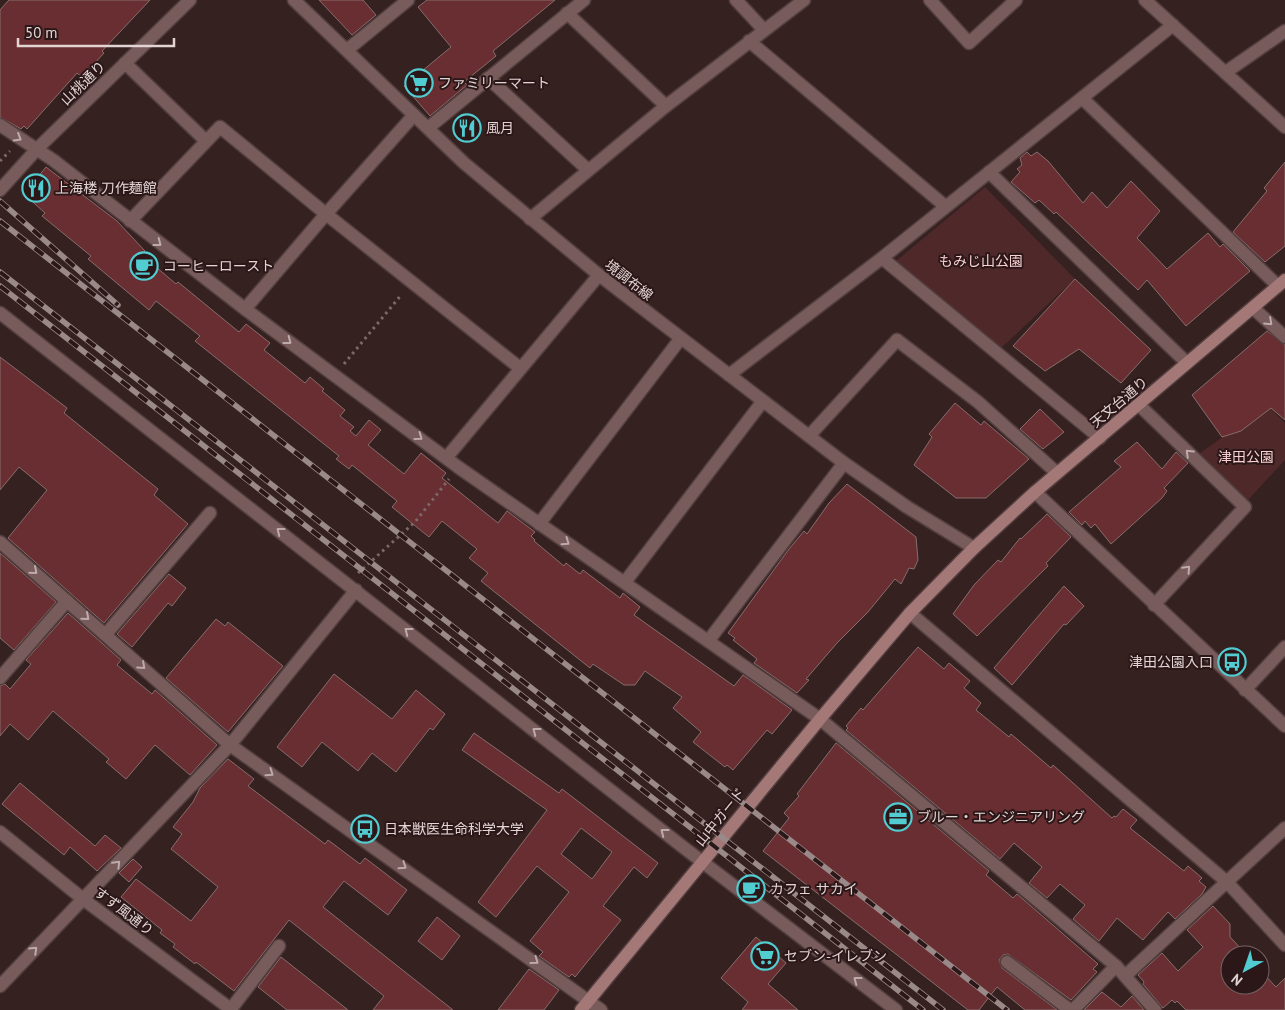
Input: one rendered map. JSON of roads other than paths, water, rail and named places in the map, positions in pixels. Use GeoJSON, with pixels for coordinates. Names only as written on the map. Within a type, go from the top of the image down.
{"type":"FeatureCollection","features":[{"type":"Feature","properties":{"kind":"main road","name":"天文台通り"},"geometry":{"type":"LineString","coordinates":[[820,719],[910,614],[974,548],[1057,473],[1281,283]]}},
{"type":"Feature","properties":{"kind":"main road","name":"山中ガード"},"geometry":{"type":"LineString","coordinates":[[581,1010],[820,719]]}},
{"type":"Feature","properties":{"kind":"street","name":"山桃通り"},"geometry":{"type":"LineString","coordinates":[[0,190],[37,149],[190,0]]}},
{"type":"Feature","properties":{"kind":"street","name":"境調布線"},"geometry":{"type":"LineString","coordinates":[[294,0],[464,163],[599,275],[844,463],[907,507],[974,548]]}},
{"type":"Feature","properties":{"kind":"street"},"geometry":{"type":"LineString","coordinates":[[347,50],[408,0]]}},
{"type":"Feature","properties":{"kind":"street"},"geometry":{"type":"LineString","coordinates":[[428,128],[584,0]]}},
{"type":"Feature","properties":{"kind":"street"},"geometry":{"type":"LineString","coordinates":[[736,0],[764,30]]}},
{"type":"Feature","properties":{"kind":"street"},"geometry":{"type":"LineString","coordinates":[[530,219],[666,106],[804,0]]}},
{"type":"Feature","properties":{"kind":"street"},"geometry":{"type":"LineString","coordinates":[[930,0],[969,43],[1016,0]]}},
{"type":"Feature","properties":{"kind":"street"},"geometry":{"type":"LineString","coordinates":[[1145,0],[1285,127]]}},
{"type":"Feature","properties":{"kind":"street"},"geometry":{"type":"LineString","coordinates":[[568,13],[666,106]]}},
{"type":"Feature","properties":{"kind":"street"},"geometry":{"type":"LineString","coordinates":[[729,375],[882,258],[1173,25]]}},
{"type":"Feature","properties":{"kind":"street"},"geometry":{"type":"LineString","coordinates":[[1226,72],[1285,31]]}},
{"type":"Feature","properties":{"kind":"street"},"geometry":{"type":"LineString","coordinates":[[749,41],[945,206]]}},
{"type":"Feature","properties":{"kind":"street"},"geometry":{"type":"LineString","coordinates":[[125,63],[205,140]]}},
{"type":"Feature","properties":{"kind":"street"},"geometry":{"type":"LineString","coordinates":[[488,78],[588,170]]}},
{"type":"Feature","properties":{"kind":"street"},"geometry":{"type":"LineString","coordinates":[[1082,98],[1281,283]]}},
{"type":"Feature","properties":{"kind":"street"},"geometry":{"type":"LineString","coordinates":[[244,309],[414,115]]}},
{"type":"Feature","properties":{"kind":"street"},"geometry":{"type":"LineString","coordinates":[[0,126],[37,149],[244,309],[447,457],[458,467],[820,719],[1116,966],[1155,1010]]}},
{"type":"Feature","properties":{"kind":"street"},"geometry":{"type":"LineString","coordinates":[[130,221],[205,140],[220,127],[520,368]]}},
{"type":"Feature","properties":{"kind":"street"},"geometry":{"type":"LineString","coordinates":[[989,172],[1187,363]]}},
{"type":"Feature","properties":{"kind":"street"},"geometry":{"type":"LineString","coordinates":[[882,258],[1100,438]]}},
{"type":"Feature","properties":{"kind":"street"},"geometry":{"type":"LineString","coordinates":[[447,457],[599,275]]}},
{"type":"Feature","properties":{"kind":"street"},"geometry":{"type":"LineString","coordinates":[[1253,308],[1285,337]]}},
{"type":"Feature","properties":{"kind":"street"},"geometry":{"type":"LineString","coordinates":[[0,313],[702,862],[896,1010]]}},
{"type":"Feature","properties":{"kind":"street"},"geometry":{"type":"LineString","coordinates":[[540,524],[681,338]]}},
{"type":"Feature","properties":{"kind":"street"},"geometry":{"type":"LineString","coordinates":[[809,436],[897,340],[978,402],[1057,473]]}},
{"type":"Feature","properties":{"kind":"street"},"geometry":{"type":"LineString","coordinates":[[625,582],[762,401]]}},
{"type":"Feature","properties":{"kind":"street"},"geometry":{"type":"LineString","coordinates":[[1139,405],[1245,507],[1154,605]]}},
{"type":"Feature","properties":{"kind":"street"},"geometry":{"type":"LineString","coordinates":[[709,640],[844,463]]}},
{"type":"Feature","properties":{"kind":"street"},"geometry":{"type":"LineString","coordinates":[[1035,492],[1285,726]]}},
{"type":"Feature","properties":{"kind":"street"},"geometry":{"type":"LineString","coordinates":[[106,634],[210,513]]}},
{"type":"Feature","properties":{"kind":"street"},"geometry":{"type":"LineString","coordinates":[[0,542],[230,745],[601,1010]]}},
{"type":"Feature","properties":{"kind":"street"},"geometry":{"type":"LineString","coordinates":[[0,986],[230,745],[351,586]]}},
{"type":"Feature","properties":{"kind":"street"},"geometry":{"type":"LineString","coordinates":[[0,678],[67,601]]}},
{"type":"Feature","properties":{"kind":"street"},"geometry":{"type":"LineString","coordinates":[[910,614],[1227,882],[1285,945]]}},
{"type":"Feature","properties":{"kind":"street"},"geometry":{"type":"LineString","coordinates":[[1245,690],[1285,647]]}},
{"type":"Feature","properties":{"kind":"street"},"geometry":{"type":"LineString","coordinates":[[1125,976],[1285,828]]}},
{"type":"Feature","properties":{"kind":"street","name":"すず風通り"},"geometry":{"type":"LineString","coordinates":[[0,832],[83,899],[231,1010]]}},
{"type":"Feature","properties":{"kind":"street"},"geometry":{"type":"LineString","coordinates":[[231,1010],[280,946]]}},
{"type":"Feature","properties":{"kind":"street"},"geometry":{"type":"LineString","coordinates":[[1007,962],[1071,1010],[1116,966]]}},
{"type":"Feature","properties":{"kind":"railway"},"geometry":{"type":"LineString","coordinates":[[0,201],[118,305]]}},
{"type":"Feature","properties":{"kind":"railway"},"geometry":{"type":"LineString","coordinates":[[0,221],[1007,1010]]}},
{"type":"Feature","properties":{"kind":"railway"},"geometry":{"type":"LineString","coordinates":[[0,272],[943,1010]]}},
{"type":"Feature","properties":{"kind":"railway"},"geometry":{"type":"LineString","coordinates":[[0,286],[923,1010]]}},
{"type":"Feature","properties":{"kind":"place","name":"ファミリーマート"},"geometry":{"type":"Point","coordinates":[419,83]}},
{"type":"Feature","properties":{"kind":"place","name":"風月"},"geometry":{"type":"Point","coordinates":[467,128]}},
{"type":"Feature","properties":{"kind":"place","name":"上海楼 刀作麺館"},"geometry":{"type":"Point","coordinates":[36,188]}},
{"type":"Feature","properties":{"kind":"place","name":"コーヒーロースト"},"geometry":{"type":"Point","coordinates":[144,266]}},
{"type":"Feature","properties":{"kind":"place","name":"津田公園入口"},"geometry":{"type":"Point","coordinates":[1232,662]}},
{"type":"Feature","properties":{"kind":"place","name":"ブルー・エンジニアリング"},"geometry":{"type":"Point","coordinates":[898,817]}},
{"type":"Feature","properties":{"kind":"place","name":"日本獣医生命科学大学"},"geometry":{"type":"Point","coordinates":[365,829]}},
{"type":"Feature","properties":{"kind":"place","name":"カフェ サカイ"},"geometry":{"type":"Point","coordinates":[751,889]}},
{"type":"Feature","properties":{"kind":"place","name":"セブン-イレブン"},"geometry":{"type":"Point","coordinates":[765,956]}},
{"type":"Feature","properties":{"kind":"park label","name":"もみじ山公園"},"geometry":{"type":"Point","coordinates":[981,261]}},
{"type":"Feature","properties":{"kind":"park label","name":"津田公園"},"geometry":{"type":"Point","coordinates":[1246,457]}}]}
